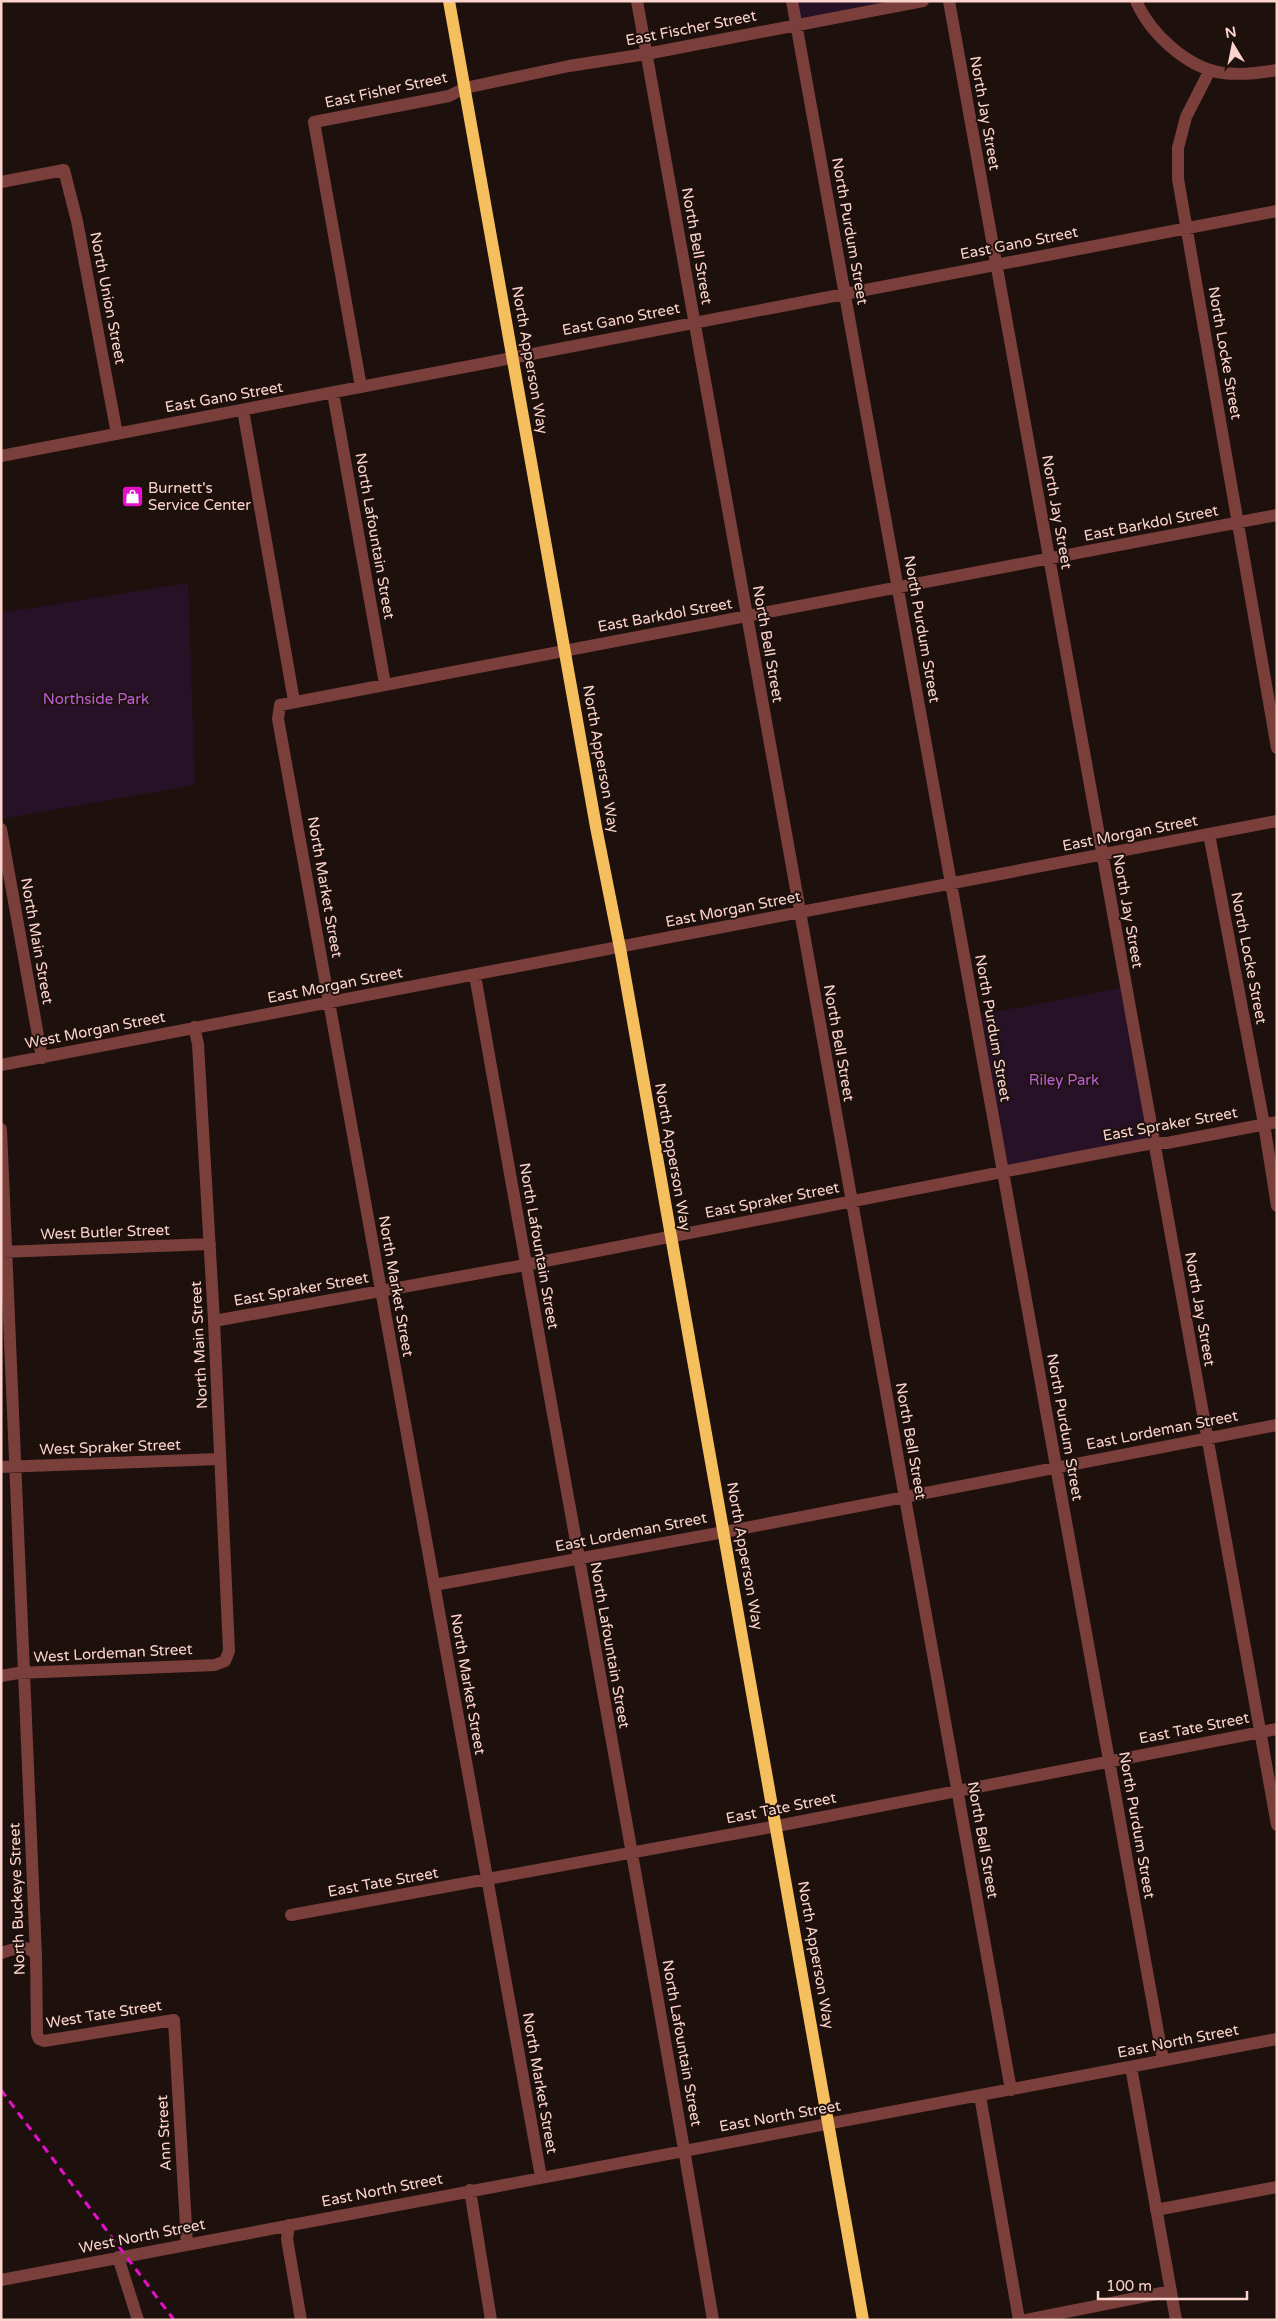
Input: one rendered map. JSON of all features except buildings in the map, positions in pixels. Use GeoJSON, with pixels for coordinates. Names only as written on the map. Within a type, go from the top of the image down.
{"type":"FeatureCollection","features":[{"type":"Feature","properties":{"kind":"main road","name":"North Apperson Way"},"geometry":{"type":"LineString","coordinates":[[450,1],[863,2320]]}},
{"type":"Feature","properties":{"kind":"street","name":"North Bell Street"},"geometry":{"type":"LineString","coordinates":[[637,1],[1012,2090]]}},
{"type":"Feature","properties":{"kind":"street","name":"North Purdum Street"},"geometry":{"type":"LineString","coordinates":[[792,1],[1163,2060]]}},
{"type":"Feature","properties":{"kind":"street","name":"East Fischer Street"},"geometry":{"type":"LineString","coordinates":[[464,88],[569,66],[646,54],[923,1]]}},
{"type":"Feature","properties":{"kind":"street","name":"North Jay Street"},"geometry":{"type":"LineString","coordinates":[[949,1],[1277,1825]]}},
{"type":"Feature","properties":{"kind":"street"},"geometry":{"type":"LineString","coordinates":[[1136,1],[1152,28],[1178,52],[1210,70],[1223,73],[1277,70]]}},
{"type":"Feature","properties":{"kind":"street","name":"North Locke Street"},"geometry":{"type":"LineString","coordinates":[[1210,70],[1186,117],[1178,148],[1178,179],[1277,748]]}},
{"type":"Feature","properties":{"kind":"street","name":"East Fisher Street"},"geometry":{"type":"LineString","coordinates":[[361,387],[314,122],[449,96],[464,88]]}},
{"type":"Feature","properties":{"kind":"street","name":"North Union Street"},"geometry":{"type":"LineString","coordinates":[[1,182],[64,170],[78,231],[117,434]]}},
{"type":"Feature","properties":{"kind":"street","name":"East Gano Street"},"geometry":{"type":"LineString","coordinates":[[1,456],[1277,211]]}},
{"type":"Feature","properties":{"kind":"street","name":"North Lafountain Street"},"geometry":{"type":"LineString","coordinates":[[333,393],[385,684]]}},
{"type":"Feature","properties":{"kind":"street"},"geometry":{"type":"LineString","coordinates":[[243,410],[294,701]]}},
{"type":"Feature","properties":{"kind":"street","name":"East Barkdol Street"},"geometry":{"type":"LineString","coordinates":[[294,701],[747,617],[1277,515]]}},
{"type":"Feature","properties":{"kind":"street","name":"North Market Street"},"geometry":{"type":"LineString","coordinates":[[294,701],[280,705],[278,719],[540,2177]]}},
{"type":"Feature","properties":{"kind":"street","name":"East Morgan Street"},"geometry":{"type":"LineString","coordinates":[[194,1027],[620,948],[1277,821]]}},
{"type":"Feature","properties":{"kind":"street","name":"North Main Street"},"geometry":{"type":"LineString","coordinates":[[1,829],[42,1058]]}},
{"type":"Feature","properties":{"kind":"street","name":"North Locke Street"},"geometry":{"type":"LineString","coordinates":[[1210,834],[1270,1123],[1277,1206]]}},
{"type":"Feature","properties":{"kind":"street","name":"North Lafountain Street"},"geometry":{"type":"LineString","coordinates":[[475,975],[525,1265],[685,2150],[713,2320]]}},
{"type":"Feature","properties":{"kind":"street","name":"North Main Street"},"geometry":{"type":"LineString","coordinates":[[194,1027],[198,1044],[214,1321],[229,1651],[225,1660]]}},
{"type":"Feature","properties":{"kind":"street","name":"West Morgan Street"},"geometry":{"type":"LineString","coordinates":[[1,1065],[194,1027]]}},
{"type":"Feature","properties":{"kind":"street","name":"East Spraker Street"},"geometry":{"type":"LineString","coordinates":[[214,1321],[525,1265],[1154,1143],[1167,1144],[1270,1123]]}},
{"type":"Feature","properties":{"kind":"street","name":"North Buckeye Street"},"geometry":{"type":"LineString","coordinates":[[1,1129],[4,1252],[16,1466],[36,1956],[37,2034],[39,2039]]}},
{"type":"Feature","properties":{"kind":"street","name":"West Butler Street"},"geometry":{"type":"LineString","coordinates":[[4,1252],[210,1244]]}},
{"type":"Feature","properties":{"kind":"street","name":"East Lordeman Street"},"geometry":{"type":"LineString","coordinates":[[434,1585],[724,1532],[1277,1425]]}},
{"type":"Feature","properties":{"kind":"street","name":"West Spraker Street"},"geometry":{"type":"LineString","coordinates":[[1,1467],[220,1459]]}},
{"type":"Feature","properties":{"kind":"street","name":"West Lordeman Street"},"geometry":{"type":"LineString","coordinates":[[1,1676],[214,1665],[225,1660]]}},
{"type":"Feature","properties":{"kind":"street","name":"East Tate Street"},"geometry":{"type":"LineString","coordinates":[[291,1915],[776,1826],[1277,1729]]}},
{"type":"Feature","properties":{"kind":"street"},"geometry":{"type":"LineString","coordinates":[[1,1954],[28,1948],[33,1950],[36,1956]]}},
{"type":"Feature","properties":{"kind":"street","name":"West Tate Street"},"geometry":{"type":"LineString","coordinates":[[39,2039],[44,2041],[55,2040],[174,2020]]}},
{"type":"Feature","properties":{"kind":"street","name":"Ann Street"},"geometry":{"type":"LineString","coordinates":[[174,2020],[187,2244]]}},
{"type":"Feature","properties":{"kind":"street","name":"East North Street"},"geometry":{"type":"LineString","coordinates":[[289,2225],[1277,2039]]}},
{"type":"Feature","properties":{"kind":"street"},"geometry":{"type":"LineString","coordinates":[[1131,2067],[1176,2320]]}},
{"type":"Feature","properties":{"kind":"street"},"geometry":{"type":"LineString","coordinates":[[980,2096],[1019,2320]]}},
{"type":"Feature","properties":{"kind":"street"},"geometry":{"type":"LineString","coordinates":[[1156,2210],[1277,2187]]}},
{"type":"Feature","properties":{"kind":"street"},"geometry":{"type":"LineString","coordinates":[[470,2190],[491,2320]]}},
{"type":"Feature","properties":{"kind":"street"},"geometry":{"type":"LineString","coordinates":[[289,2225],[287,2239],[301,2320]]}},
{"type":"Feature","properties":{"kind":"street","name":"West North Street"},"geometry":{"type":"LineString","coordinates":[[1,2280],[289,2225]]}},
{"type":"Feature","properties":{"kind":"street"},"geometry":{"type":"LineString","coordinates":[[122,2256],[138,2320]]}},
{"type":"Feature","properties":{"kind":"street"},"geometry":{"type":"LineString","coordinates":[[1026,2320],[1171,2291]]}},
{"type":"Feature","properties":{"kind":"green space"},"geometry":{"type":"Polygon","coordinates":[[[792,1],[923,1],[796,25],[792,1]]]}},
{"type":"Feature","properties":{"kind":"green space","name":"Northside Park"},"geometry":{"type":"Polygon","coordinates":[[[188,583],[195,785],[1,819],[1,613],[188,583]]]}},
{"type":"Feature","properties":{"kind":"green space","name":"Riley Park"},"geometry":{"type":"Polygon","coordinates":[[[1126,987],[1153,1143],[1002,1172],[974,1016],[1126,987]]]}},
{"type":"Feature","properties":{"kind":"railway"},"geometry":{"type":"LineString","coordinates":[[1,2090],[174,2320]]}},
{"type":"Feature","properties":{"kind":"place","name":"Burnett's Service Center"},"geometry":{"type":"Point","coordinates":[132,497]}}]}
